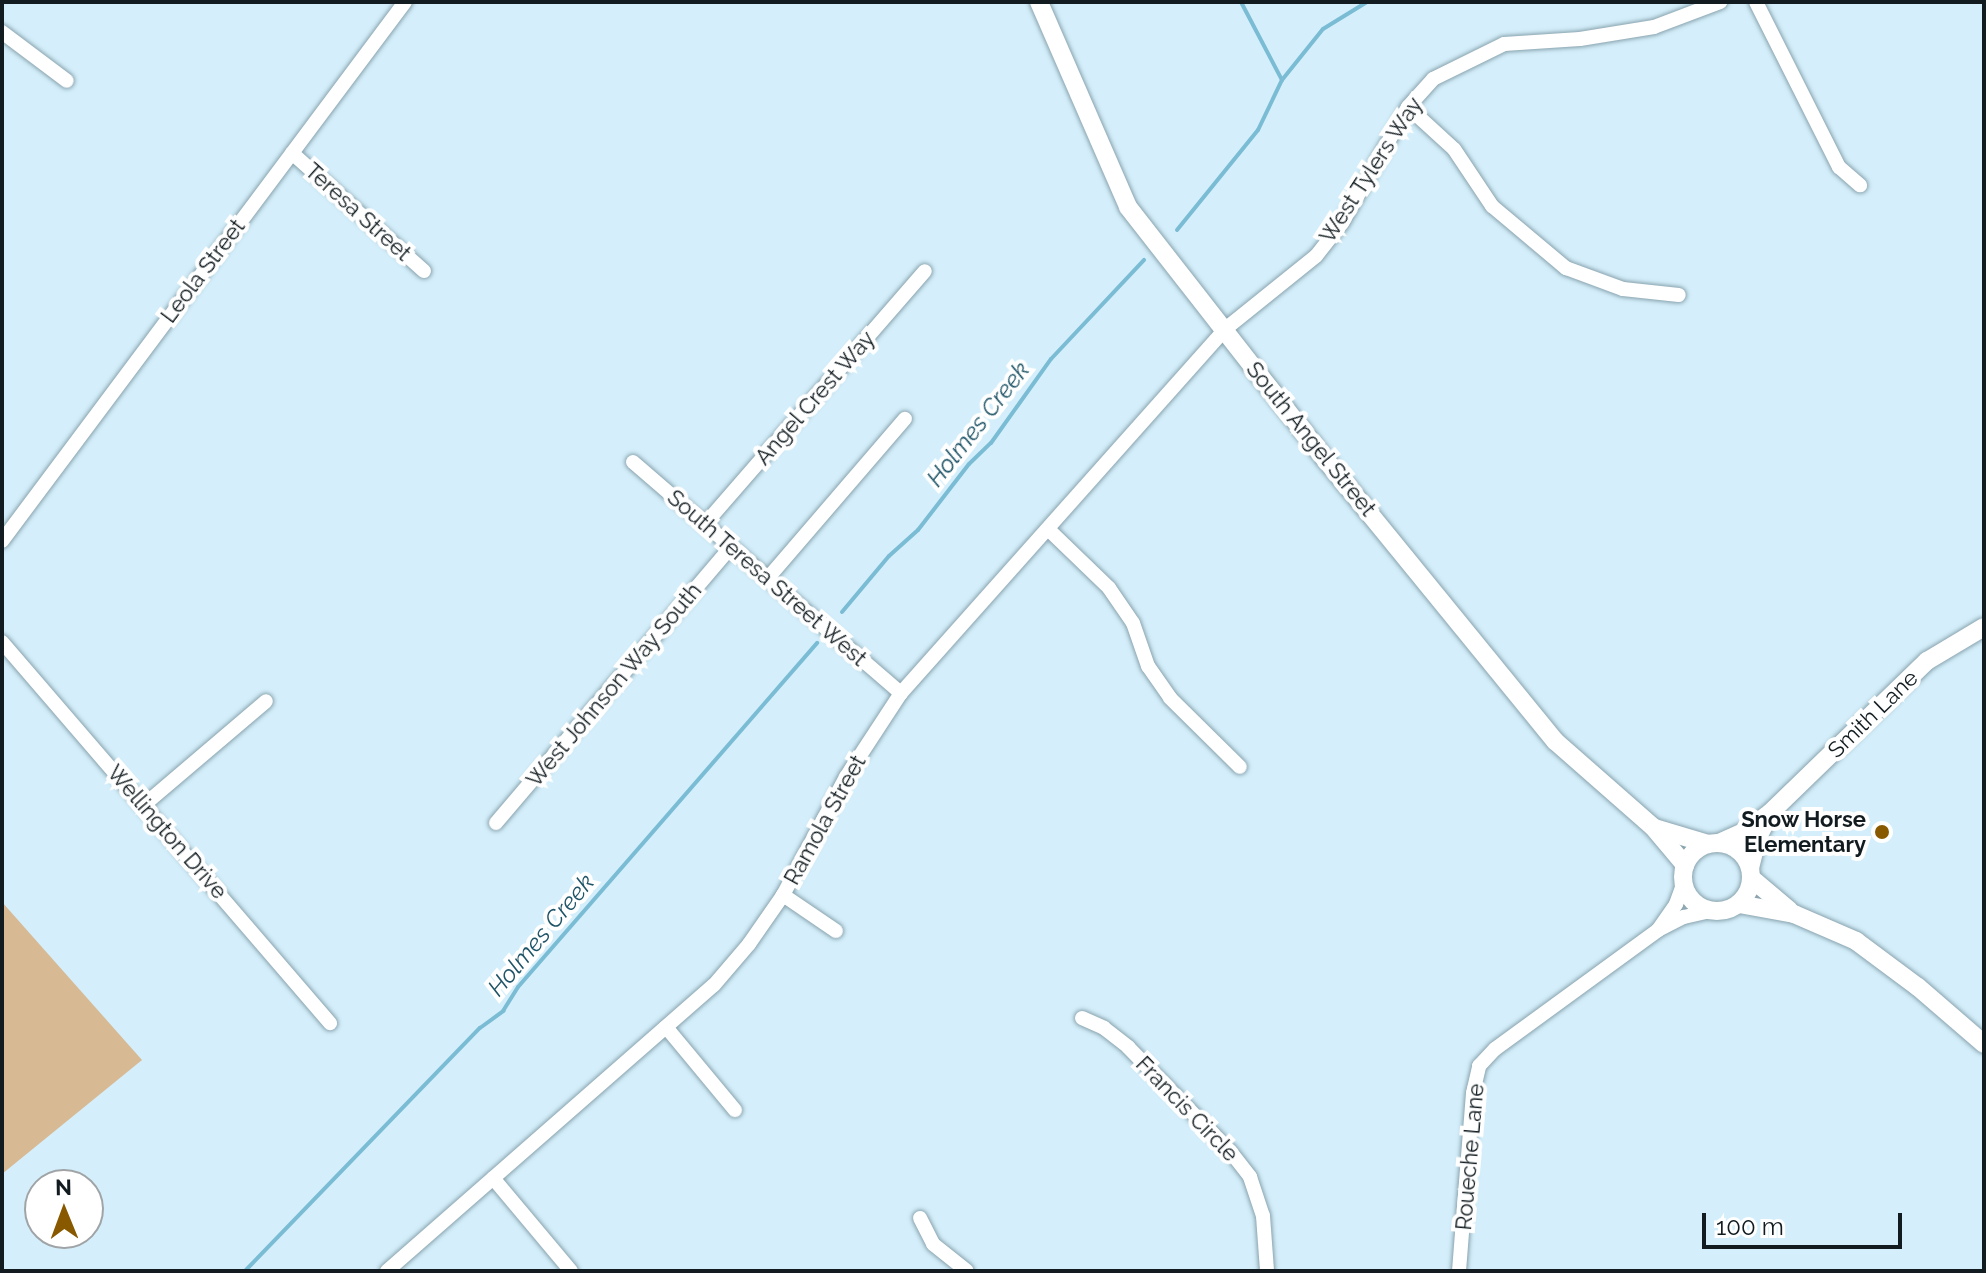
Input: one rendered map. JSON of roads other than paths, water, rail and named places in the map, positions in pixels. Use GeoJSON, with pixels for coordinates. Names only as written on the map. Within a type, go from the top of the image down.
{"type":"FeatureCollection","features":[{"type":"Feature","properties":{"kind":"street","name":"Leola Street"},"geometry":{"type":"LineString","coordinates":[[2,541],[405,2]]}},
{"type":"Feature","properties":{"kind":"street","name":"South Angel Street"},"geometry":{"type":"LineString","coordinates":[[1039,2],[1128,207],[1555,741],[1653,827],[1685,865]]}},
{"type":"Feature","properties":{"kind":"street","name":"West Tylers Way"},"geometry":{"type":"LineString","coordinates":[[1224,330],[1316,256],[1342,223],[1408,107],[1433,79],[1504,44],[1580,39],[1654,27],[1720,2]]}},
{"type":"Feature","properties":{"kind":"street"},"geometry":{"type":"LineString","coordinates":[[1756,2],[1839,167],[1860,185]]}},
{"type":"Feature","properties":{"kind":"street"},"geometry":{"type":"LineString","coordinates":[[2,32],[67,81]]}},
{"type":"Feature","properties":{"kind":"street"},"geometry":{"type":"LineString","coordinates":[[1408,107],[1454,149],[1492,206],[1566,268],[1623,289],[1679,295]]}},
{"type":"Feature","properties":{"kind":"street","name":"Teresa Street"},"geometry":{"type":"LineString","coordinates":[[292,153],[424,271]]}},
{"type":"Feature","properties":{"kind":"street","name":"Angel Crest Way"},"geometry":{"type":"LineString","coordinates":[[705,524],[925,271]]}},
{"type":"Feature","properties":{"kind":"street","name":"Ramola Street"},"geometry":{"type":"LineString","coordinates":[[387,1271],[714,985],[749,944],[783,895],[846,777],[901,693],[1224,330]]}},
{"type":"Feature","properties":{"kind":"street"},"geometry":{"type":"LineString","coordinates":[[768,578],[905,419]]}},
{"type":"Feature","properties":{"kind":"street","name":"South Teresa Street West"},"geometry":{"type":"LineString","coordinates":[[633,462],[901,693]]}},
{"type":"Feature","properties":{"kind":"street"},"geometry":{"type":"LineString","coordinates":[[1048,529],[1109,588],[1133,623],[1148,666],[1170,698],[1240,767]]}},
{"type":"Feature","properties":{"kind":"street","name":"West Johnson Way South"},"geometry":{"type":"LineString","coordinates":[[496,823],[731,547]]}},
{"type":"Feature","properties":{"kind":"street","name":"Smith Lane"},"geometry":{"type":"LineString","coordinates":[[1714,844],[1746,831],[1770,813],[1927,661],[1984,627]]}},
{"type":"Feature","properties":{"kind":"street","name":"Wellington Drive"},"geometry":{"type":"LineString","coordinates":[[2,642],[330,1023]]}},
{"type":"Feature","properties":{"kind":"street"},"geometry":{"type":"LineString","coordinates":[[144,805],[266,701]]}},
{"type":"Feature","properties":{"kind":"street","name":"Smith Lane"},"geometry":{"type":"LineString","coordinates":[[1751,873],[1757,839],[1770,813]]}},
{"type":"Feature","properties":{"kind":"street","name":"South Angel Street"},"geometry":{"type":"LineString","coordinates":[[1653,827],[1714,844]]}},
{"type":"Feature","properties":{"kind":"street"},"geometry":{"type":"LineString","coordinates":[[1658,930],[1676,904],[1683,885],[1685,865],[1698,849],[1714,844],[1740,852],[1767,895],[1794,914],[1856,941],[1940,1004],[1984,1044]]}},
{"type":"Feature","properties":{"kind":"street"},"geometry":{"type":"LineString","coordinates":[[1658,930],[1684,917],[1730,909],[1739,904],[1750,888],[1751,873]]}},
{"type":"Feature","properties":{"kind":"street"},"geometry":{"type":"LineString","coordinates":[[1683,885],[1693,902],[1710,911]]}},
{"type":"Feature","properties":{"kind":"street"},"geometry":{"type":"LineString","coordinates":[[783,895],[836,931]]}},
{"type":"Feature","properties":{"kind":"street"},"geometry":{"type":"LineString","coordinates":[[1739,904],[1794,914]]}},
{"type":"Feature","properties":{"kind":"street","name":"Roueche Lane"},"geometry":{"type":"LineString","coordinates":[[1459,1271],[1473,1093],[1479,1066],[1495,1049],[1658,930]]}},
{"type":"Feature","properties":{"kind":"street","name":"Francis Circle"},"geometry":{"type":"LineString","coordinates":[[1082,1018],[1104,1028],[1128,1047],[1230,1151],[1250,1177],[1263,1216],[1267,1271]]}},
{"type":"Feature","properties":{"kind":"street"},"geometry":{"type":"LineString","coordinates":[[666,1027],[735,1110]]}},
{"type":"Feature","properties":{"kind":"street"},"geometry":{"type":"LineString","coordinates":[[493,1178],[571,1271]]}},
{"type":"Feature","properties":{"kind":"street"},"geometry":{"type":"LineString","coordinates":[[920,1218],[933,1244],[967,1271]]}},
{"type":"Feature","properties":{"kind":"waterway"},"geometry":{"type":"LineString","coordinates":[[1241,2],[1282,80]]}},
{"type":"Feature","properties":{"kind":"waterway","name":"Holmes Creek"},"geometry":{"type":"LineString","coordinates":[[1177,230],[1258,130],[1282,80],[1323,29],[1367,2]]}},
{"type":"Feature","properties":{"kind":"waterway","name":"Holmes Creek"},"geometry":{"type":"LineString","coordinates":[[842,612],[889,556],[918,530],[969,464],[991,443],[1051,359],[1144,260]]}},
{"type":"Feature","properties":{"kind":"waterway","name":"Holmes Creek"},"geometry":{"type":"LineString","coordinates":[[245,1271],[480,1028],[503,1011],[518,987],[817,643]]}},
{"type":"Feature","properties":{"kind":"place","name":"Snow Horse Elementary"},"geometry":{"type":"Point","coordinates":[1882,832]}}]}
